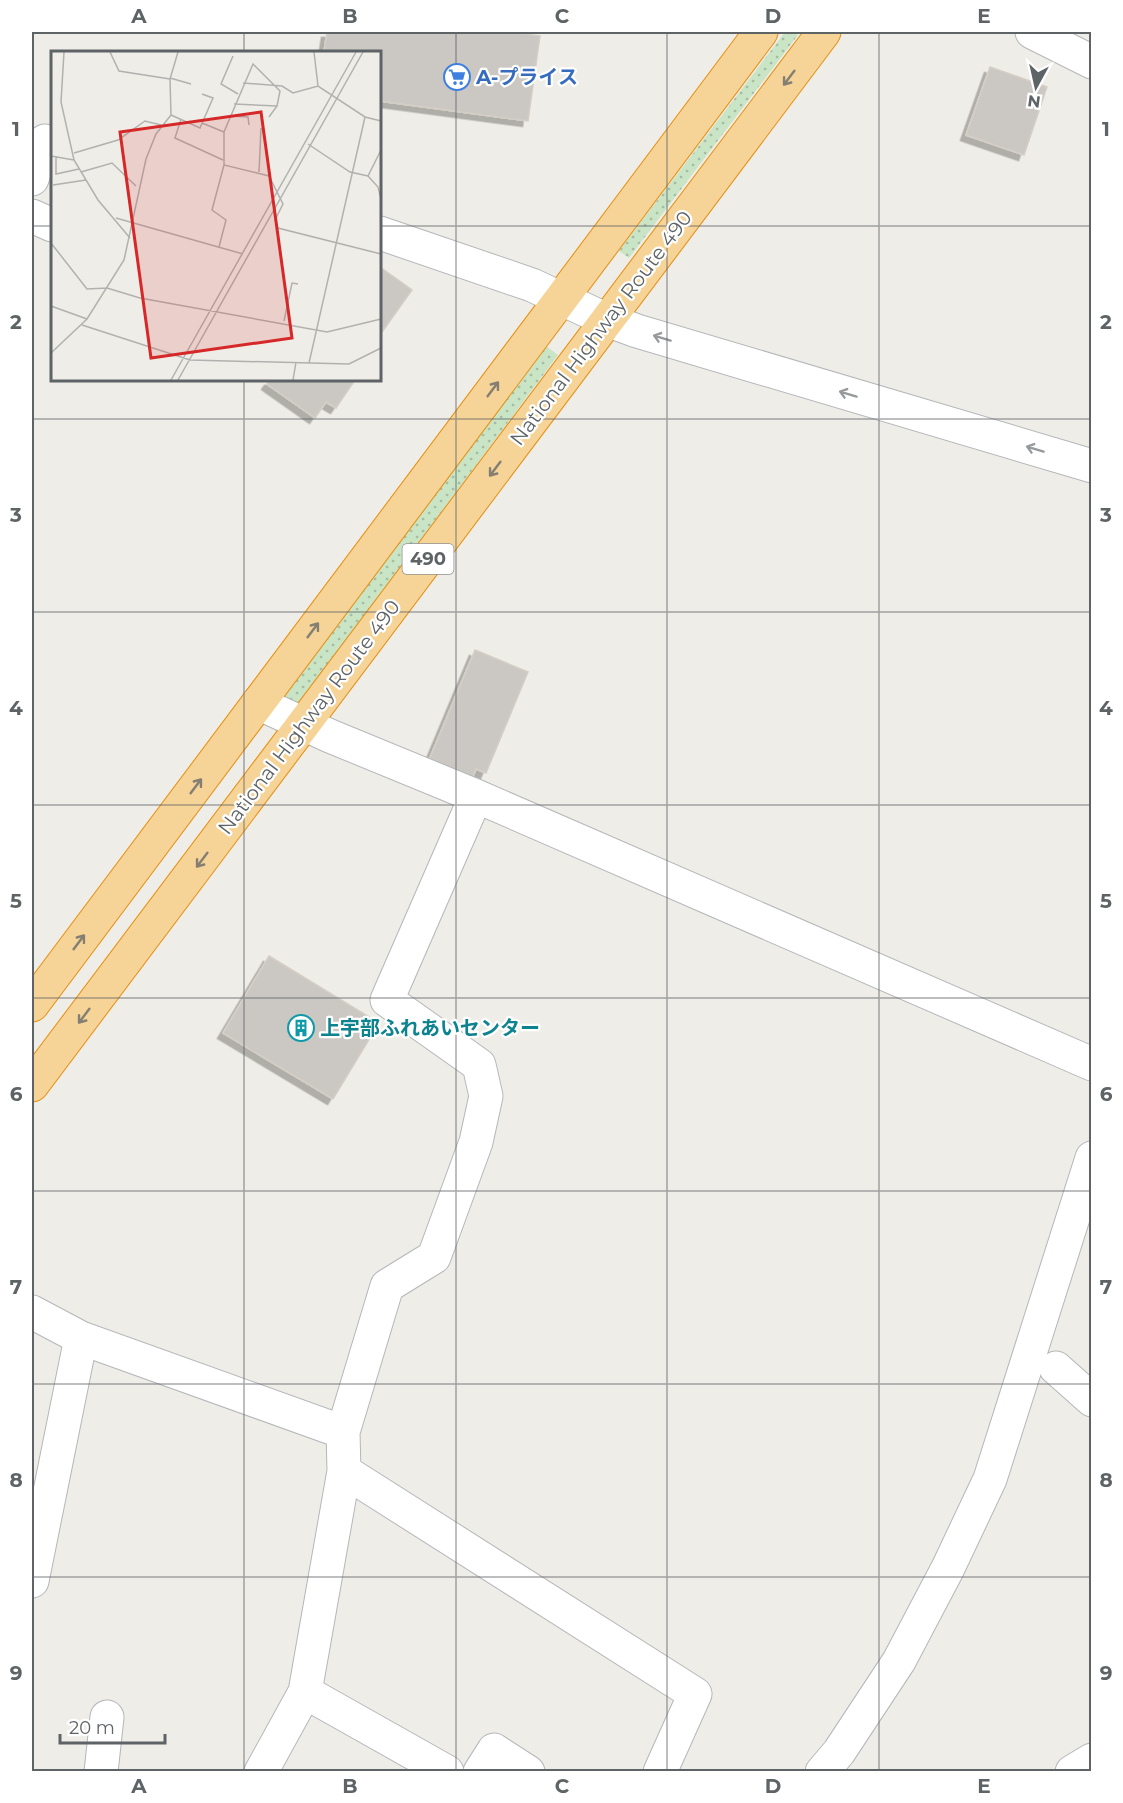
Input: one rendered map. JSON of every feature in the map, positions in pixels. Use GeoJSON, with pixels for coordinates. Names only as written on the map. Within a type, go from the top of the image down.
{"type":"FeatureCollection","features":[{"type":"Feature","properties":{"kind":"highway","name":"490"},"geometry":{"type":"LineString","coordinates":[[32,1005],[761,32]]}},
{"type":"Feature","properties":{"kind":"highway","name":"National Highway Route 490"},"geometry":{"type":"LineString","coordinates":[[32,1085],[824,32]]}},
{"type":"Feature","properties":{"kind":"street"},"geometry":{"type":"LineString","coordinates":[[1032,32],[1092,62]]}},
{"type":"Feature","properties":{"kind":"street"},"geometry":{"type":"LineString","coordinates":[[32,179],[43,140]]}},
{"type":"Feature","properties":{"kind":"street"},"geometry":{"type":"LineString","coordinates":[[32,216],[51,225]]}},
{"type":"Feature","properties":{"kind":"street"},"geometry":{"type":"LineString","coordinates":[[381,232],[532,285],[607,320],[1092,466]]}},
{"type":"Feature","properties":{"kind":"street"},"geometry":{"type":"LineString","coordinates":[[258,703],[1092,1064]]}},
{"type":"Feature","properties":{"kind":"street"},"geometry":{"type":"LineString","coordinates":[[261,1772],[305,1692],[344,1471],[343,1432],[387,1286],[434,1257],[476,1143],[486,1096],[479,1065],[387,1000],[476,796]]}},
{"type":"Feature","properties":{"kind":"street"},"geometry":{"type":"LineString","coordinates":[[822,1772],[839,1752],[899,1661],[948,1568],[990,1479],[1092,1158]]}},
{"type":"Feature","properties":{"kind":"street"},"geometry":{"type":"LineString","coordinates":[[32,1312],[81,1338],[343,1432]]}},
{"type":"Feature","properties":{"kind":"street"},"geometry":{"type":"LineString","coordinates":[[32,1581],[81,1338]]}},
{"type":"Feature","properties":{"kind":"street"},"geometry":{"type":"LineString","coordinates":[[1056,1368],[1092,1400]]}},
{"type":"Feature","properties":{"kind":"street"},"geometry":{"type":"LineString","coordinates":[[344,1471],[695,1694],[660,1772]]}},
{"type":"Feature","properties":{"kind":"street"},"geometry":{"type":"LineString","coordinates":[[305,1692],[447,1772]]}},
{"type":"Feature","properties":{"kind":"street"},"geometry":{"type":"LineString","coordinates":[[101,1772],[107,1717]]}},
{"type":"Feature","properties":{"kind":"street"},"geometry":{"type":"LineString","coordinates":[[480,1772],[494,1750],[528,1772]]}},
{"type":"Feature","properties":{"kind":"street"},"geometry":{"type":"LineString","coordinates":[[1072,1772],[1092,1760]]}},
{"type":"Feature","properties":{"kind":"green space"},"geometry":{"type":"Polygon","coordinates":[[[785,32],[798,35],[629,258],[619,251],[785,32]]]}},
{"type":"Feature","properties":{"kind":"green space"},"geometry":{"type":"Polygon","coordinates":[[[546,346],[558,355],[296,707],[284,698],[546,346]]]}},
{"type":"Feature","properties":{"kind":"building","name":"A-プライス"},"geometry":{"type":"Polygon","coordinates":[[[327,32],[509,32],[540,36],[528,121],[381,101],[381,51],[324,51],[327,32]]]}},
{"type":"Feature","properties":{"kind":"building"},"geometry":{"type":"Polygon","coordinates":[[[990,67],[1047,87],[1024,155],[966,135],[990,67]]]}},
{"type":"Feature","properties":{"kind":"building"},"geometry":{"type":"Polygon","coordinates":[[[381,268],[412,290],[381,334],[381,268]]]}},
{"type":"Feature","properties":{"kind":"building"},"geometry":{"type":"Polygon","coordinates":[[[269,381],[354,381],[336,408],[326,402],[315,418],[267,384],[269,381]]]}},
{"type":"Feature","properties":{"kind":"building"},"geometry":{"type":"Polygon","coordinates":[[[475,650],[528,672],[486,773],[476,769],[470,783],[427,765],[475,650]]]}},
{"type":"Feature","properties":{"kind":"building","name":"上宇部ふれあいセンター"},"geometry":{"type":"Polygon","coordinates":[[[269,956],[379,1023],[333,1099],[223,1033],[269,956]]]}},
{"type":"Feature","properties":{"kind":"place","name":"A-プライス"},"geometry":{"type":"Point","coordinates":[457,77]}},
{"type":"Feature","properties":{"kind":"place","name":"上宇部ふれあいセンター"},"geometry":{"type":"Point","coordinates":[301,1028]}}]}
